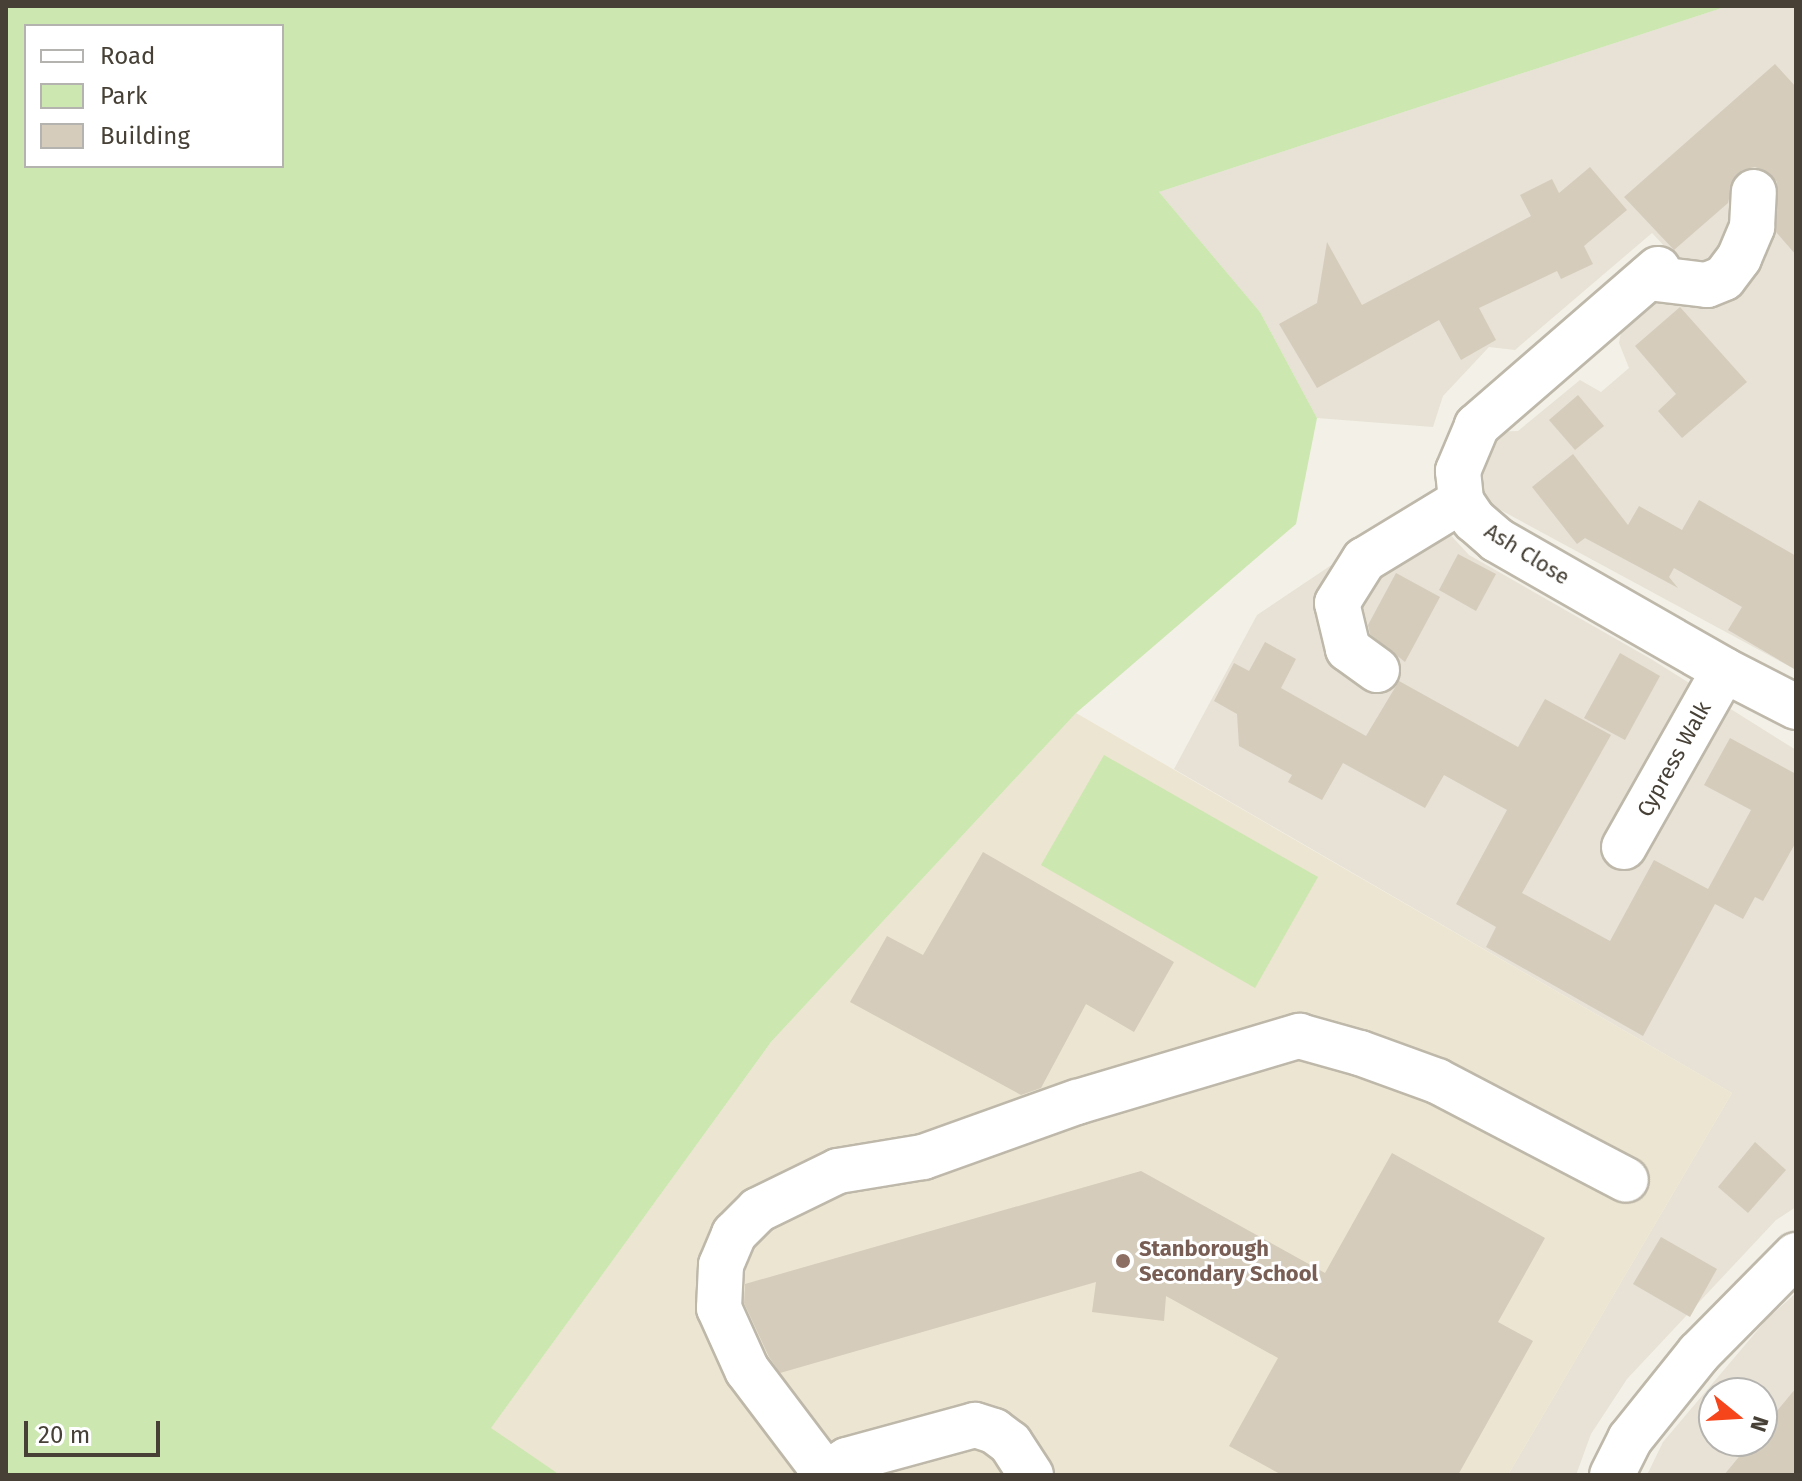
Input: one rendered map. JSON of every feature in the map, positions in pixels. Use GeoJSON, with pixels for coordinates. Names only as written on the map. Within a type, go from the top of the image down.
{"type":"FeatureCollection","features":[{"type":"Feature","properties":{"kind":"street"},"geometry":{"type":"LineString","coordinates":[[1377,670],[1348,649],[1337,603],[1364,560],[1461,501],[1458,471],[1477,426],[1653,274],[1707,285],[1724,278],[1739,258],[1752,227],[1754,192]]}},
{"type":"Feature","properties":{"kind":"street","name":"Ash Close"},"geometry":{"type":"LineString","coordinates":[[1461,501],[1474,520],[1497,540],[1724,670],[1796,707]]}},
{"type":"Feature","properties":{"kind":"street","name":"Cypress Walk"},"geometry":{"type":"LineString","coordinates":[[1624,847],[1724,670]]}},
{"type":"Feature","properties":{"kind":"street"},"geometry":{"type":"LineString","coordinates":[[1031,1475],[1010,1443],[994,1431],[975,1425],[847,1460],[824,1474],[747,1370],[719,1308],[721,1265],[734,1234],[758,1210],[838,1171],[923,1157],[1077,1102],[1299,1036],[1437,1081],[1626,1180]]}},
{"type":"Feature","properties":{"kind":"street"},"geometry":{"type":"LineString","coordinates":[[1612,1475],[1630,1439],[1699,1353],[1796,1255]]}},
{"type":"Feature","properties":{"kind":"shaded area"},"geometry":{"type":"Polygon","coordinates":[[[1728,6],[1796,6],[1796,670],[1495,507],[1480,491],[1474,470],[1490,432],[1518,431],[1580,380],[1601,392],[1629,368],[1619,343],[1623,321],[1684,267],[1652,233],[1515,350],[1489,347],[1443,396],[1433,427],[1317,418],[1260,312],[1159,192],[1728,6]]]}},
{"type":"Feature","properties":{"kind":"shaded area"},"geometry":{"type":"Polygon","coordinates":[[[1430,499],[1443,527],[1469,555],[1651,659],[1796,750],[1796,1207],[1776,1220],[1627,1379],[1591,1434],[1576,1475],[1508,1475],[1732,1093],[1174,769],[1257,615],[1430,499]]]}},
{"type":"Feature","properties":{"kind":"shaded area","name":"Stanborough Secondary School"},"geometry":{"type":"Polygon","coordinates":[[[1076,713],[1732,1093],[1508,1475],[560,1475],[490,1429],[771,1042],[1076,713]]]}},
{"type":"Feature","properties":{"kind":"shaded area"},"geometry":{"type":"Polygon","coordinates":[[[1796,1293],[1796,1475],[1647,1475],[1663,1442],[1698,1401],[1698,1457],[1778,1457],[1778,1377],[1718,1377],[1767,1319],[1796,1293]]]}},
{"type":"Feature","properties":{"kind":"green space"},"geometry":{"type":"Polygon","coordinates":[[[6,6],[1728,6],[1159,192],[1260,312],[1317,418],[1296,524],[1076,713],[771,1042],[491,1428],[560,1475],[6,1475],[6,6]]]}},
{"type":"Feature","properties":{"kind":"green space"},"geometry":{"type":"Polygon","coordinates":[[[1104,755],[1318,877],[1255,988],[1041,865],[1104,755]]]}},
{"type":"Feature","properties":{"kind":"building"},"geometry":{"type":"Polygon","coordinates":[[[1775,64],[1796,87],[1796,255],[1776,232],[1777,182],[1768,172],[1755,167],[1742,170],[1734,178],[1728,203],[1674,250],[1624,197],[1775,64]]]}},
{"type":"Feature","properties":{"kind":"building"},"geometry":{"type":"Polygon","coordinates":[[[1590,167],[1627,210],[1584,246],[1593,264],[1561,279],[1557,271],[1479,308],[1496,340],[1461,360],[1439,320],[1317,388],[1279,324],[1317,303],[1327,242],[1362,305],[1531,216],[1520,195],[1552,179],[1559,193],[1590,167]]]}},
{"type":"Feature","properties":{"kind":"building"},"geometry":{"type":"Polygon","coordinates":[[[1680,307],[1747,382],[1682,438],[1658,411],[1676,394],[1635,346],[1680,307]]]}},
{"type":"Feature","properties":{"kind":"building"},"geometry":{"type":"Polygon","coordinates":[[[1578,395],[1604,426],[1575,450],[1549,420],[1578,395]]]}},
{"type":"Feature","properties":{"kind":"building"},"geometry":{"type":"Polygon","coordinates":[[[1573,454],[1628,525],[1639,506],[1682,530],[1699,500],[1796,556],[1796,670],[1728,630],[1742,607],[1674,568],[1669,577],[1678,588],[1585,538],[1577,544],[1532,487],[1573,454]]]}},
{"type":"Feature","properties":{"kind":"building"},"geometry":{"type":"Polygon","coordinates":[[[1458,554],[1496,574],[1476,611],[1439,590],[1458,554]]]}},
{"type":"Feature","properties":{"kind":"building"},"geometry":{"type":"Polygon","coordinates":[[[1396,573],[1440,597],[1405,662],[1370,634],[1368,625],[1396,573]]]}},
{"type":"Feature","properties":{"kind":"building"},"geometry":{"type":"Polygon","coordinates":[[[1265,642],[1296,659],[1281,688],[1366,736],[1399,681],[1518,747],[1545,699],[1611,735],[1522,893],[1610,941],[1654,860],[1708,889],[1751,810],[1704,785],[1730,738],[1796,774],[1796,842],[1763,901],[1755,897],[1743,919],[1715,904],[1643,1036],[1486,947],[1496,927],[1456,904],[1507,810],[1444,775],[1425,808],[1343,763],[1322,800],[1288,782],[1292,775],[1239,746],[1237,714],[1214,701],[1234,663],[1249,671],[1265,642]]]}},
{"type":"Feature","properties":{"kind":"building"},"geometry":{"type":"Polygon","coordinates":[[[1620,653],[1660,676],[1625,740],[1584,718],[1620,653]]]}},
{"type":"Feature","properties":{"kind":"building"},"geometry":{"type":"Polygon","coordinates":[[[983,852],[1174,962],[1134,1032],[1086,1004],[1041,1088],[1021,1095],[850,1002],[887,936],[923,955],[983,852]]]}},
{"type":"Feature","properties":{"kind":"building"},"geometry":{"type":"Polygon","coordinates":[[[1755,1142],[1786,1170],[1748,1213],[1718,1187],[1755,1142]]]}},
{"type":"Feature","properties":{"kind":"building"},"geometry":{"type":"Polygon","coordinates":[[[1392,1153],[1545,1238],[1498,1322],[1533,1341],[1458,1475],[1282,1475],[1229,1446],[1278,1358],[1166,1296],[1164,1321],[1092,1312],[1096,1282],[780,1373],[769,1357],[744,1303],[745,1284],[1141,1171],[1325,1273],[1392,1153]]]}},
{"type":"Feature","properties":{"kind":"building"},"geometry":{"type":"Polygon","coordinates":[[[1661,1237],[1717,1269],[1690,1317],[1633,1284],[1661,1237]]]}},
{"type":"Feature","properties":{"kind":"building"},"geometry":{"type":"Polygon","coordinates":[[[1796,1388],[1796,1475],[1724,1475],[1739,1457],[1778,1457],[1778,1410],[1796,1388]]]}},
{"type":"Feature","properties":{"kind":"place","name":"Stanborough Secondary School"},"geometry":{"type":"Point","coordinates":[1123,1261]}}]}
